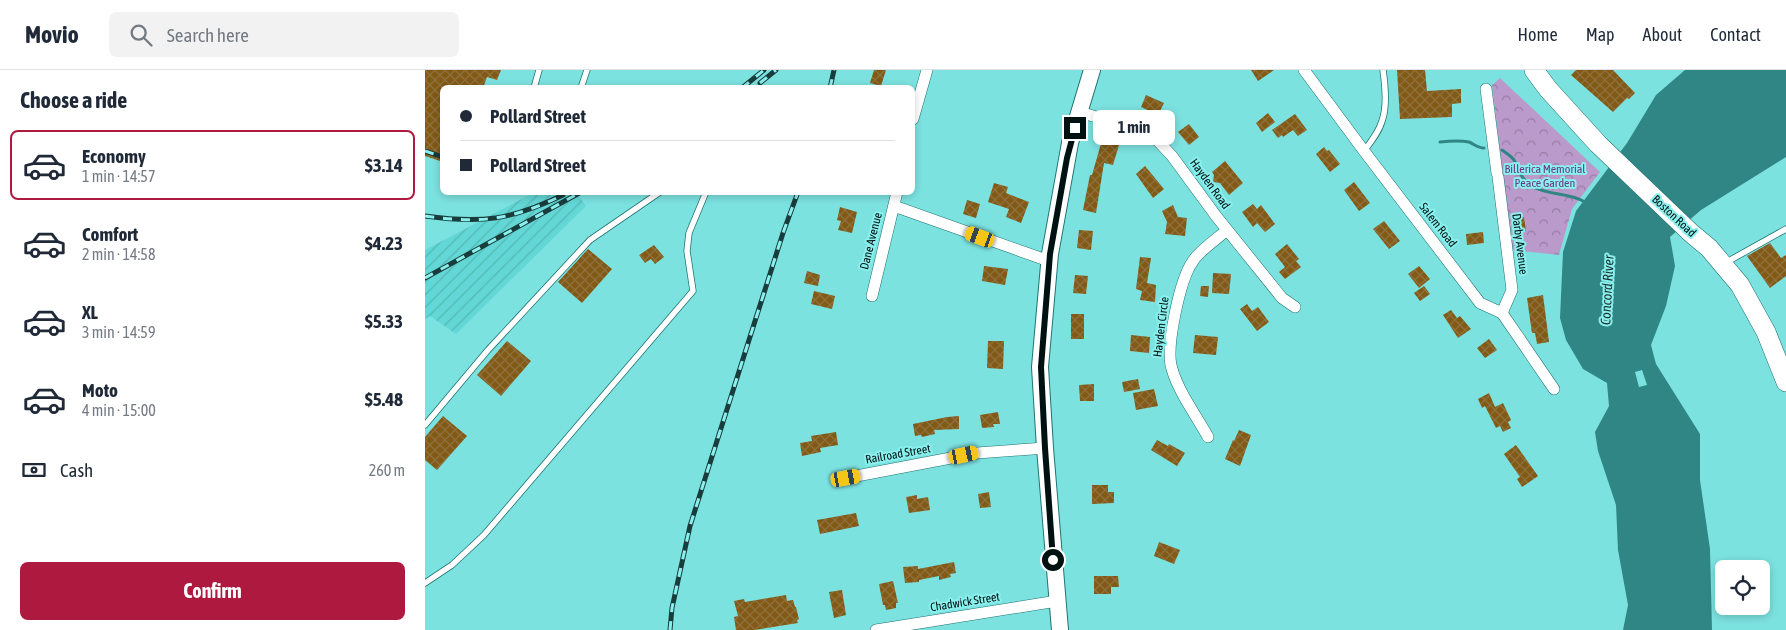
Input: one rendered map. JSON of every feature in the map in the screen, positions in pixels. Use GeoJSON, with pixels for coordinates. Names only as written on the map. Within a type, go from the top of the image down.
{"type":"FeatureCollection","features":[{"type":"Feature","properties":{"kind":"main road"},"geometry":{"type":"LineString","coordinates":[[1060,630],[1045,448],[1041,367],[1049,261],[1069,152],[1093,70]]}},
{"type":"Feature","properties":{"kind":"main road","name":"Boston Road"},"geometry":{"type":"LineString","coordinates":[[1534,70],[1548,89],[1598,144],[1709,248],[1740,284],[1766,332],[1780,350],[1786,382]]}},
{"type":"Feature","properties":{"kind":"street"},"geometry":{"type":"LineString","coordinates":[[915,113],[927,70]]}},
{"type":"Feature","properties":{"kind":"street","name":"Salem Road"},"geometry":{"type":"LineString","coordinates":[[1305,70],[1364,152],[1480,302],[1503,313]]}},
{"type":"Feature","properties":{"kind":"street","name":"Darby Avenue"},"geometry":{"type":"LineString","coordinates":[[1486,89],[1512,290],[1503,313]]}},
{"type":"Feature","properties":{"kind":"street","name":"Hayden Road"},"geometry":{"type":"LineString","coordinates":[[1080,112],[1144,132],[1158,141],[1172,156],[1227,230],[1282,298],[1295,307]]}},
{"type":"Feature","properties":{"kind":"street","name":"Dane Avenue"},"geometry":{"type":"LineString","coordinates":[[872,296],[896,195]]}},
{"type":"Feature","properties":{"kind":"street"},"geometry":{"type":"LineString","coordinates":[[894,206],[1049,261]]}},
{"type":"Feature","properties":{"kind":"street","name":"Hayden Circle"},"geometry":{"type":"LineString","coordinates":[[1208,437],[1175,378],[1171,366],[1172,337],[1179,293],[1193,259],[1227,230]]}},
{"type":"Feature","properties":{"kind":"street"},"geometry":{"type":"LineString","coordinates":[[1503,313],[1554,389]]}},
{"type":"Feature","properties":{"kind":"street","name":"Railroad Street"},"geometry":{"type":"LineString","coordinates":[[846,478],[977,453],[1045,448]]}},
{"type":"Feature","properties":{"kind":"street","name":"Chadwick Street"},"geometry":{"type":"LineString","coordinates":[[876,630],[1057,601]]}},
{"type":"Feature","properties":{"kind":"lane"},"geometry":{"type":"LineString","coordinates":[[535,85],[539,70]]}},
{"type":"Feature","properties":{"kind":"lane"},"geometry":{"type":"LineString","coordinates":[[582,85],[587,70]]}},
{"type":"Feature","properties":{"kind":"lane"},"geometry":{"type":"LineString","coordinates":[[1364,152],[1383,120],[1385,86],[1383,70]]}},
{"type":"Feature","properties":{"kind":"lane"},"geometry":{"type":"LineString","coordinates":[[425,424],[488,350],[590,240],[656,195]]}},
{"type":"Feature","properties":{"kind":"lane"},"geometry":{"type":"LineString","coordinates":[[425,583],[452,565],[484,535],[693,291],[687,251],[689,233],[705,195]]}},
{"type":"Feature","properties":{"kind":"lane"},"geometry":{"type":"LineString","coordinates":[[1723,264],[1786,229]]}},
{"type":"Feature","properties":{"kind":"shaded area"},"geometry":{"type":"Polygon","coordinates":[[[529,195],[578,195],[586,206],[456,334],[430,316],[425,319],[425,250],[529,195]]]}},
{"type":"Feature","properties":{"kind":"green space","name":"Billerica Memorial Peace Garden"},"geometry":{"type":"Polygon","coordinates":[[[1500,78],[1600,172],[1572,209],[1559,255],[1512,250],[1492,85],[1500,78]]]}},
{"type":"Feature","properties":{"kind":"water","name":"Concord River"},"geometry":{"type":"Polygon","coordinates":[[[1685,70],[1786,70],[1786,157],[1701,210],[1670,237],[1675,266],[1666,306],[1651,345],[1656,364],[1700,434],[1700,480],[1710,549],[1712,630],[1623,630],[1628,605],[1618,550],[1616,505],[1598,451],[1595,432],[1609,406],[1607,383],[1583,369],[1566,340],[1560,318],[1563,252],[1576,211],[1627,143],[1656,95],[1685,70]],[[1642,370],[1635,372],[1639,387],[1647,385],[1642,370]]]}},
{"type":"Feature","properties":{"kind":"building"},"geometry":{"type":"Polygon","coordinates":[[[425,70],[501,70],[497,80],[487,77],[484,85],[440,85],[440,161],[425,156],[425,70]]]}},
{"type":"Feature","properties":{"kind":"building"},"geometry":{"type":"Polygon","coordinates":[[[874,70],[886,70],[881,85],[870,83],[874,70]]]}},
{"type":"Feature","properties":{"kind":"building"},"geometry":{"type":"Polygon","coordinates":[[[1251,70],[1274,70],[1258,81],[1251,70]]]}},
{"type":"Feature","properties":{"kind":"building"},"geometry":{"type":"Polygon","coordinates":[[[1397,70],[1425,70],[1427,91],[1461,89],[1461,103],[1452,104],[1452,117],[1400,119],[1397,70]]]}},
{"type":"Feature","properties":{"kind":"building"},"geometry":{"type":"Polygon","coordinates":[[[1576,70],[1613,70],[1635,93],[1613,112],[1571,75],[1576,70]]]}},
{"type":"Feature","properties":{"kind":"building"},"geometry":{"type":"Polygon","coordinates":[[[1146,95],[1164,103],[1158,115],[1141,107],[1146,95]]]}},
{"type":"Feature","properties":{"kind":"building"},"geometry":{"type":"Polygon","coordinates":[[[1268,113],[1275,122],[1262,132],[1256,123],[1268,113]]]}},
{"type":"Feature","properties":{"kind":"building"},"geometry":{"type":"Polygon","coordinates":[[[1295,114],[1307,130],[1298,136],[1293,130],[1278,138],[1272,130],[1295,114]]]}},
{"type":"Feature","properties":{"kind":"building"},"geometry":{"type":"Polygon","coordinates":[[[1189,124],[1199,137],[1189,145],[1178,132],[1189,124]]]}},
{"type":"Feature","properties":{"kind":"building"},"geometry":{"type":"Polygon","coordinates":[[[1102,140],[1119,145],[1113,165],[1104,163],[1096,213],[1083,210],[1090,175],[1092,175],[1102,140]]]}},
{"type":"Feature","properties":{"kind":"building"},"geometry":{"type":"Polygon","coordinates":[[[1324,147],[1327,151],[1329,150],[1340,164],[1330,172],[1316,154],[1324,147]]]}},
{"type":"Feature","properties":{"kind":"building"},"geometry":{"type":"Polygon","coordinates":[[[1225,161],[1243,183],[1229,195],[1220,183],[1213,182],[1214,175],[1212,172],[1225,161]]]}},
{"type":"Feature","properties":{"kind":"building"},"geometry":{"type":"Polygon","coordinates":[[[1145,166],[1164,189],[1153,198],[1136,174],[1145,166]]]}},
{"type":"Feature","properties":{"kind":"building"},"geometry":{"type":"Polygon","coordinates":[[[1354,182],[1370,203],[1359,211],[1344,190],[1354,182]]]}},
{"type":"Feature","properties":{"kind":"building"},"geometry":{"type":"Polygon","coordinates":[[[994,183],[1008,187],[1006,193],[1029,202],[1021,223],[1006,217],[1009,209],[988,202],[994,183]]]}},
{"type":"Feature","properties":{"kind":"building"},"geometry":{"type":"Polygon","coordinates":[[[967,200],[980,204],[976,218],[963,214],[967,200]]]}},
{"type":"Feature","properties":{"kind":"building"},"geometry":{"type":"Polygon","coordinates":[[[1253,204],[1257,209],[1261,205],[1275,224],[1265,232],[1257,223],[1253,227],[1242,212],[1253,204]]]}},
{"type":"Feature","properties":{"kind":"building"},"geometry":{"type":"Polygon","coordinates":[[[1173,205],[1178,217],[1187,218],[1185,236],[1165,234],[1167,222],[1162,211],[1173,205]]]}},
{"type":"Feature","properties":{"kind":"building"},"geometry":{"type":"Polygon","coordinates":[[[840,207],[857,212],[852,233],[838,230],[841,221],[837,220],[840,207]]]}},
{"type":"Feature","properties":{"kind":"building"},"geometry":{"type":"Polygon","coordinates":[[[1524,217],[1526,231],[1517,233],[1514,218],[1524,217]]]}},
{"type":"Feature","properties":{"kind":"building"},"geometry":{"type":"Polygon","coordinates":[[[1384,221],[1400,241],[1389,249],[1373,229],[1384,221]]]}},
{"type":"Feature","properties":{"kind":"building"},"geometry":{"type":"Polygon","coordinates":[[[1079,230],[1093,231],[1091,250],[1077,248],[1079,230]]]}},
{"type":"Feature","properties":{"kind":"building"},"geometry":{"type":"Polygon","coordinates":[[[1483,232],[1484,243],[1467,245],[1466,234],[1483,232]]]}},
{"type":"Feature","properties":{"kind":"building"},"geometry":{"type":"Polygon","coordinates":[[[1770,243],[1781,258],[1786,255],[1786,276],[1770,288],[1747,256],[1770,243]]]}},
{"type":"Feature","properties":{"kind":"building"},"geometry":{"type":"Polygon","coordinates":[[[1287,244],[1299,259],[1296,261],[1301,267],[1285,279],[1279,272],[1285,267],[1275,254],[1287,244]]]}},
{"type":"Feature","properties":{"kind":"building"},"geometry":{"type":"Polygon","coordinates":[[[654,245],[664,257],[655,264],[651,259],[645,263],[639,255],[654,245]]]}},
{"type":"Feature","properties":{"kind":"building"},"geometry":{"type":"Polygon","coordinates":[[[588,249],[612,269],[582,303],[558,282],[588,249]]]}},
{"type":"Feature","properties":{"kind":"building"},"geometry":{"type":"Polygon","coordinates":[[[1140,257],[1151,258],[1147,283],[1156,285],[1155,302],[1140,300],[1142,291],[1136,289],[1140,257]]]}},
{"type":"Feature","properties":{"kind":"building"},"geometry":{"type":"Polygon","coordinates":[[[984,266],[1008,269],[1005,285],[982,281],[984,266]]]}},
{"type":"Feature","properties":{"kind":"building"},"geometry":{"type":"Polygon","coordinates":[[[1419,266],[1430,279],[1419,288],[1408,274],[1419,266]]]}},
{"type":"Feature","properties":{"kind":"building"},"geometry":{"type":"Polygon","coordinates":[[[807,271],[820,275],[818,286],[804,283],[807,271]]]}},
{"type":"Feature","properties":{"kind":"building"},"geometry":{"type":"Polygon","coordinates":[[[1213,273],[1231,274],[1229,294],[1212,293],[1213,273]]]}},
{"type":"Feature","properties":{"kind":"building"},"geometry":{"type":"Polygon","coordinates":[[[1075,275],[1088,276],[1086,294],[1073,293],[1075,275]]]}},
{"type":"Feature","properties":{"kind":"building"},"geometry":{"type":"Polygon","coordinates":[[[1201,286],[1209,286],[1208,297],[1200,296],[1201,286]]]}},
{"type":"Feature","properties":{"kind":"building"},"geometry":{"type":"Polygon","coordinates":[[[1424,286],[1430,294],[1420,301],[1414,293],[1424,286]]]}},
{"type":"Feature","properties":{"kind":"building"},"geometry":{"type":"Polygon","coordinates":[[[814,291],[835,296],[832,309],[811,304],[814,291]]]}},
{"type":"Feature","properties":{"kind":"building"},"geometry":{"type":"Polygon","coordinates":[[[1543,295],[1549,342],[1537,344],[1535,333],[1532,333],[1527,298],[1543,295]]]}},
{"type":"Feature","properties":{"kind":"building"},"geometry":{"type":"Polygon","coordinates":[[[1247,304],[1252,311],[1258,307],[1269,322],[1257,331],[1240,309],[1247,304]]]}},
{"type":"Feature","properties":{"kind":"building"},"geometry":{"type":"Polygon","coordinates":[[[1451,310],[1457,318],[1460,316],[1471,329],[1458,338],[1443,315],[1451,310]]]}},
{"type":"Feature","properties":{"kind":"building"},"geometry":{"type":"Polygon","coordinates":[[[1071,314],[1084,314],[1084,339],[1071,339],[1071,314]]]}},
{"type":"Feature","properties":{"kind":"building"},"geometry":{"type":"Polygon","coordinates":[[[1131,335],[1150,337],[1149,353],[1130,351],[1131,335]]]}},
{"type":"Feature","properties":{"kind":"building"},"geometry":{"type":"Polygon","coordinates":[[[1195,335],[1218,337],[1216,355],[1193,353],[1195,335]]]}},
{"type":"Feature","properties":{"kind":"building"},"geometry":{"type":"Polygon","coordinates":[[[1489,339],[1497,350],[1485,358],[1477,348],[1489,339]]]}},
{"type":"Feature","properties":{"kind":"building"},"geometry":{"type":"Polygon","coordinates":[[[507,341],[531,361],[501,396],[477,375],[507,341]]]}},
{"type":"Feature","properties":{"kind":"building"},"geometry":{"type":"Polygon","coordinates":[[[988,341],[1004,341],[1003,369],[987,368],[988,341]]]}},
{"type":"Feature","properties":{"kind":"building"},"geometry":{"type":"Polygon","coordinates":[[[1138,379],[1140,389],[1124,392],[1122,382],[1138,379]]]}},
{"type":"Feature","properties":{"kind":"building"},"geometry":{"type":"Polygon","coordinates":[[[1094,384],[1094,401],[1080,401],[1079,385],[1094,384]]]}},
{"type":"Feature","properties":{"kind":"building"},"geometry":{"type":"Polygon","coordinates":[[[1154,389],[1158,406],[1136,410],[1133,393],[1154,389]]]}},
{"type":"Feature","properties":{"kind":"building"},"geometry":{"type":"Polygon","coordinates":[[[1489,393],[1495,407],[1503,403],[1511,420],[1508,422],[1511,428],[1503,432],[1500,426],[1496,428],[1485,406],[1482,408],[1478,399],[1489,393]]]}},
{"type":"Feature","properties":{"kind":"building"},"geometry":{"type":"Polygon","coordinates":[[[998,412],[1000,424],[993,424],[994,427],[982,428],[980,415],[998,412]]]}},
{"type":"Feature","properties":{"kind":"building"},"geometry":{"type":"Polygon","coordinates":[[[443,416],[467,436],[437,470],[425,460],[425,437],[443,416]]]}},
{"type":"Feature","properties":{"kind":"building"},"geometry":{"type":"Polygon","coordinates":[[[959,416],[959,429],[934,430],[935,434],[922,437],[921,435],[915,436],[913,424],[959,416]]]}},
{"type":"Feature","properties":{"kind":"building"},"geometry":{"type":"Polygon","coordinates":[[[1239,430],[1251,435],[1240,466],[1225,459],[1239,430]]]}},
{"type":"Feature","properties":{"kind":"building"},"geometry":{"type":"Polygon","coordinates":[[[836,432],[838,445],[820,448],[821,452],[802,456],[800,443],[812,441],[811,436],[836,432]]]}},
{"type":"Feature","properties":{"kind":"building"},"geometry":{"type":"Polygon","coordinates":[[[1157,440],[1185,453],[1177,466],[1151,450],[1157,440]]]}},
{"type":"Feature","properties":{"kind":"building"},"geometry":{"type":"Polygon","coordinates":[[[1516,445],[1538,476],[1522,487],[1517,479],[1520,477],[1504,454],[1516,445]]]}},
{"type":"Feature","properties":{"kind":"building"},"geometry":{"type":"Polygon","coordinates":[[[1092,485],[1108,485],[1108,492],[1114,492],[1114,503],[1092,504],[1092,485]]]}},
{"type":"Feature","properties":{"kind":"building"},"geometry":{"type":"Polygon","coordinates":[[[989,492],[991,507],[980,508],[978,494],[989,492]]]}},
{"type":"Feature","properties":{"kind":"building"},"geometry":{"type":"Polygon","coordinates":[[[917,495],[917,499],[928,497],[930,510],[909,513],[906,497],[917,495]]]}},
{"type":"Feature","properties":{"kind":"building"},"geometry":{"type":"Polygon","coordinates":[[[856,513],[859,526],[820,534],[817,520],[856,513]]]}},
{"type":"Feature","properties":{"kind":"building"},"geometry":{"type":"Polygon","coordinates":[[[1159,542],[1180,550],[1174,564],[1154,556],[1159,542]]]}},
{"type":"Feature","properties":{"kind":"building"},"geometry":{"type":"Polygon","coordinates":[[[954,562],[956,573],[950,574],[951,577],[939,580],[939,576],[919,580],[919,582],[905,583],[903,567],[918,566],[918,569],[954,562]]]}},
{"type":"Feature","properties":{"kind":"building"},"geometry":{"type":"Polygon","coordinates":[[[1094,576],[1118,576],[1119,587],[1111,587],[1111,594],[1094,594],[1094,576]]]}},
{"type":"Feature","properties":{"kind":"building"},"geometry":{"type":"Polygon","coordinates":[[[893,581],[898,603],[896,603],[896,608],[886,610],[885,605],[883,605],[879,584],[893,581]]]}},
{"type":"Feature","properties":{"kind":"building"},"geometry":{"type":"Polygon","coordinates":[[[842,590],[846,615],[834,618],[829,592],[842,590]]]}},
{"type":"Feature","properties":{"kind":"building"},"geometry":{"type":"Polygon","coordinates":[[[786,595],[787,601],[793,600],[796,607],[798,623],[755,630],[736,630],[734,617],[738,616],[734,601],[744,599],[745,602],[786,595]]]}},
{"type":"Feature","properties":{"kind":"waterway"},"geometry":{"type":"LineString","coordinates":[[1440,142],[1465,141],[1484,148]]}},
{"type":"Feature","properties":{"kind":"waterway"},"geometry":{"type":"LineString","coordinates":[[1502,150],[1514,160],[1528,184],[1538,189],[1585,202]]}},
{"type":"Feature","properties":{"kind":"railway"},"geometry":{"type":"LineString","coordinates":[[746,85],[764,70]]}},
{"type":"Feature","properties":{"kind":"railway"},"geometry":{"type":"LineString","coordinates":[[760,83],[776,70]]}},
{"type":"Feature","properties":{"kind":"railway"},"geometry":{"type":"LineString","coordinates":[[831,85],[834,70]]}},
{"type":"Feature","properties":{"kind":"railway"},"geometry":{"type":"LineString","coordinates":[[425,151],[440,156]]}},
{"type":"Feature","properties":{"kind":"railway"},"geometry":{"type":"LineString","coordinates":[[425,216],[463,220],[496,218],[528,210],[563,195]]}},
{"type":"Feature","properties":{"kind":"railway"},"geometry":{"type":"LineString","coordinates":[[425,278],[576,195]]}},
{"type":"Feature","properties":{"kind":"railway"},"geometry":{"type":"LineString","coordinates":[[670,630],[672,608],[690,526],[783,233],[797,195]]}},
{"type":"Feature","properties":{"kind":"route"},"geometry":{"type":"LineString","coordinates":[[1053,560],[1041,367],[1050,254],[1067,158],[1075,128]]}}]}
